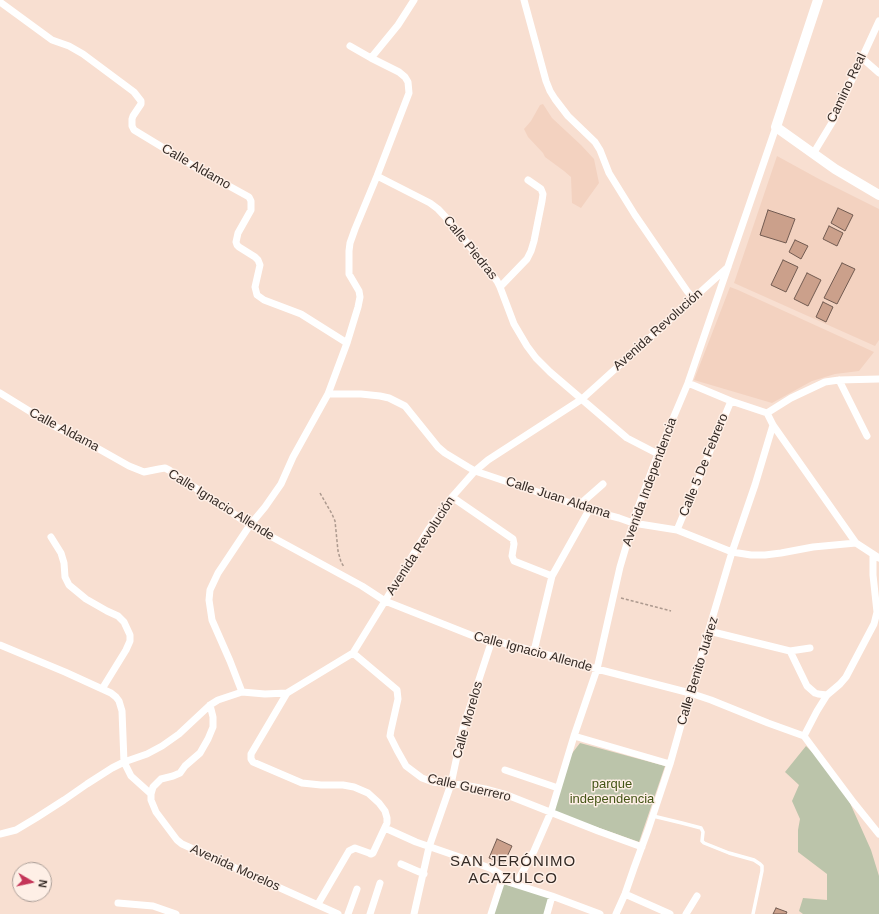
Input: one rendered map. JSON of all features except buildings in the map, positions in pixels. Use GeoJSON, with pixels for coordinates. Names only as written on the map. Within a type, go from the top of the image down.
{"type":"FeatureCollection","features":[{"type":"Feature","properties":{"kind":"main road"},"geometry":{"type":"LineString","coordinates":[[818,0],[776,127],[835,169],[879,195]]}},
{"type":"Feature","properties":{"kind":"street"},"geometry":{"type":"LineString","coordinates":[[371,58],[398,25],[414,0]]}},
{"type":"Feature","properties":{"kind":"street"},"geometry":{"type":"LineString","coordinates":[[524,0],[550,91],[568,116],[595,142],[600,150],[609,173],[635,215],[693,298]]}},
{"type":"Feature","properties":{"kind":"street","name":"Calle Aldamo"},"geometry":{"type":"LineString","coordinates":[[0,2],[52,40],[83,54],[134,92],[141,101],[132,119],[132,126],[134,130],[200,170],[249,197],[251,210],[238,233],[236,242],[239,248],[255,257],[260,265],[255,287],[257,295],[264,300],[301,314],[347,343]]}},
{"type":"Feature","properties":{"kind":"street","name":"Camino Real"},"geometry":{"type":"LineString","coordinates":[[813,154],[832,121],[879,21]]}},
{"type":"Feature","properties":{"kind":"street"},"geometry":{"type":"LineString","coordinates":[[242,692],[212,620],[209,600],[210,590],[218,574],[250,525],[281,484],[292,457],[328,394],[347,343],[360,297],[359,291],[349,274],[349,251],[355,229],[377,176],[409,88],[405,77],[399,72],[350,46]]}},
{"type":"Feature","properties":{"kind":"street"},"geometry":{"type":"LineString","coordinates":[[862,58],[879,73]]}},
{"type":"Feature","properties":{"kind":"street","name":"Avenida Independencia"},"geometry":{"type":"LineString","coordinates":[[516,884],[531,857],[551,812],[596,669],[620,567],[643,492],[688,383],[776,127]]}},
{"type":"Feature","properties":{"kind":"street","name":"Calle Piedras"},"geometry":{"type":"LineString","coordinates":[[377,176],[438,208],[454,225],[497,281],[514,324],[536,358],[550,372],[627,438],[658,454]]}},
{"type":"Feature","properties":{"kind":"street"},"geometry":{"type":"LineString","coordinates":[[500,287],[527,259],[534,241],[543,194],[541,189],[528,180]]}},
{"type":"Feature","properties":{"kind":"street","name":"Avenida Revolución"},"geometry":{"type":"LineString","coordinates":[[385,828],[387,823],[385,811],[368,793],[354,787],[343,785],[302,783],[253,762],[251,759],[251,754],[287,693],[353,653],[428,530],[452,497],[475,471],[488,460],[582,399],[728,267]]}},
{"type":"Feature","properties":{"kind":"street"},"geometry":{"type":"LineString","coordinates":[[767,413],[791,398],[817,385],[839,380],[879,379]]}},
{"type":"Feature","properties":{"kind":"street"},"geometry":{"type":"LineString","coordinates":[[839,380],[867,436]]}},
{"type":"Feature","properties":{"kind":"street"},"geometry":{"type":"LineString","coordinates":[[688,383],[731,401],[767,413],[773,425],[856,543],[876,556],[873,575],[878,612],[877,618],[846,677],[827,695],[816,711],[804,736],[879,834]]}},
{"type":"Feature","properties":{"kind":"street","name":"Calle Aldama"},"geometry":{"type":"LineString","coordinates":[[0,393],[52,425],[129,466]]}},
{"type":"Feature","properties":{"kind":"street","name":"Calle Juan Aldama"},"geometry":{"type":"LineString","coordinates":[[328,394],[361,394],[390,398],[405,406],[438,447],[445,453],[475,471],[589,510],[633,523],[677,530],[732,552],[751,555],[781,554],[812,547],[856,543]]}},
{"type":"Feature","properties":{"kind":"street","name":"Calle 5 De Febrero"},"geometry":{"type":"LineString","coordinates":[[677,530],[731,401]]}},
{"type":"Feature","properties":{"kind":"street","name":"Calle Benito Juárez"},"geometry":{"type":"LineString","coordinates":[[616,914],[642,847],[670,764],[732,552],[755,485],[773,425]]}},
{"type":"Feature","properties":{"kind":"street","name":"Calle Ignacio Allende"},"geometry":{"type":"LineString","coordinates":[[129,466],[144,472],[165,468],[169,470],[250,525],[362,586],[385,601],[491,643],[492,641],[496,641],[690,693],[804,736]]}},
{"type":"Feature","properties":{"kind":"street"},"geometry":{"type":"LineString","coordinates":[[578,506],[603,484]]}},
{"type":"Feature","properties":{"kind":"street"},"geometry":{"type":"LineString","coordinates":[[452,497],[513,539],[514,544],[512,556],[514,561],[552,576]]}},
{"type":"Feature","properties":{"kind":"street"},"geometry":{"type":"LineString","coordinates":[[534,651],[552,576],[589,510]]}},
{"type":"Feature","properties":{"kind":"street"},"geometry":{"type":"LineString","coordinates":[[51,538],[61,553],[64,563],[65,577],[69,585],[86,598],[118,616],[124,622],[130,635],[130,641],[126,650],[102,689]]}},
{"type":"Feature","properties":{"kind":"street"},"geometry":{"type":"LineString","coordinates":[[709,631],[790,651],[810,648]]}},
{"type":"Feature","properties":{"kind":"street","name":"Calle Morelos"},"geometry":{"type":"LineString","coordinates":[[414,914],[429,847],[451,784],[463,728],[491,643]]}},
{"type":"Feature","properties":{"kind":"street"},"geometry":{"type":"LineString","coordinates":[[0,645],[65,672],[111,693],[116,697],[122,710],[124,762],[131,776],[151,794],[153,787],[161,779],[180,773],[185,766],[200,753],[213,727],[214,717],[210,705]]}},
{"type":"Feature","properties":{"kind":"street"},"geometry":{"type":"LineString","coordinates":[[790,651],[807,686],[818,694],[827,695]]}},
{"type":"Feature","properties":{"kind":"street","name":"Calle Guerrero"},"geometry":{"type":"LineString","coordinates":[[353,653],[397,690],[398,699],[390,736],[406,766],[422,778],[433,782],[464,785],[508,795],[642,847]]}},
{"type":"Feature","properties":{"kind":"street"},"geometry":{"type":"LineString","coordinates":[[0,834],[16,830],[112,768],[147,754],[162,746],[179,734],[210,705],[218,700],[242,692],[264,694],[287,693]]}},
{"type":"Feature","properties":{"kind":"street"},"geometry":{"type":"LineString","coordinates":[[574,736],[670,764]]}},
{"type":"Feature","properties":{"kind":"street","name":"Calle Guerrero"},"geometry":{"type":"LineString","coordinates":[[505,770],[558,788]]}},
{"type":"Feature","properties":{"kind":"street","name":"Avenida Morelos"},"geometry":{"type":"LineString","coordinates":[[151,794],[151,800],[156,812],[177,840],[182,844],[338,914]]}},
{"type":"Feature","properties":{"kind":"street"},"geometry":{"type":"LineString","coordinates":[[318,904],[350,851],[355,848],[371,854],[374,851],[385,828],[429,847],[492,869],[500,874],[502,880],[492,914]]}},
{"type":"Feature","properties":{"kind":"street"},"geometry":{"type":"LineString","coordinates":[[401,864],[424,874]]}},
{"type":"Feature","properties":{"kind":"street"},"geometry":{"type":"LineString","coordinates":[[502,880],[553,896],[600,914]]}},
{"type":"Feature","properties":{"kind":"street"},"geometry":{"type":"LineString","coordinates":[[370,914],[380,883]]}},
{"type":"Feature","properties":{"kind":"street"},"geometry":{"type":"LineString","coordinates":[[348,914],[357,889]]}},
{"type":"Feature","properties":{"kind":"street"},"geometry":{"type":"LineString","coordinates":[[625,894],[670,914]]}},
{"type":"Feature","properties":{"kind":"street"},"geometry":{"type":"LineString","coordinates":[[547,914],[553,896]]}},
{"type":"Feature","properties":{"kind":"street"},"geometry":{"type":"LineString","coordinates":[[686,914],[696,896]]}},
{"type":"Feature","properties":{"kind":"street"},"geometry":{"type":"LineString","coordinates":[[118,903],[153,906],[176,914]]}},
{"type":"Feature","properties":{"kind":"lane"},"geometry":{"type":"LineString","coordinates":[[653,816],[702,828],[702,841],[704,843],[729,853],[754,860],[760,864],[762,866],[762,871],[753,914]]}},
{"type":"Feature","properties":{"kind":"path"},"geometry":{"type":"LineString","coordinates":[[320,493],[335,522],[338,551],[345,568]]}},
{"type":"Feature","properties":{"kind":"path"},"geometry":{"type":"LineString","coordinates":[[613,596],[671,611]]}},
{"type":"Feature","properties":{"kind":"shaded area"},"geometry":{"type":"Polygon","coordinates":[[[543,104],[552,118],[594,159],[599,183],[581,208],[572,203],[571,177],[545,157],[528,137],[524,129],[531,121],[540,105],[543,104]]]}},
{"type":"Feature","properties":{"kind":"shaded area"},"geometry":{"type":"Polygon","coordinates":[[[777,156],[879,209],[879,340],[875,346],[734,283],[777,156]]]}},
{"type":"Feature","properties":{"kind":"shaded area"},"geometry":{"type":"Polygon","coordinates":[[[730,287],[874,352],[859,371],[835,374],[812,381],[772,403],[694,380],[730,287]]]}},
{"type":"Feature","properties":{"kind":"green space","name":"parque independencia"},"geometry":{"type":"Polygon","coordinates":[[[580,743],[665,766],[639,842],[554,812],[570,756],[580,743]]]}},
{"type":"Feature","properties":{"kind":"green space"},"geometry":{"type":"Polygon","coordinates":[[[806,746],[830,770],[850,803],[871,850],[879,876],[879,914],[803,914],[799,911],[803,898],[827,900],[827,874],[798,852],[798,830],[800,819],[792,801],[799,785],[785,772],[806,746]]]}},
{"type":"Feature","properties":{"kind":"green space"},"geometry":{"type":"Polygon","coordinates":[[[503,884],[550,896],[545,914],[494,914],[503,884]]]}},
{"type":"Feature","properties":{"kind":"district","name":"SAN JERÓNIMO ACAZULCO"},"geometry":{"type":"Point","coordinates":[513,870]}}]}
